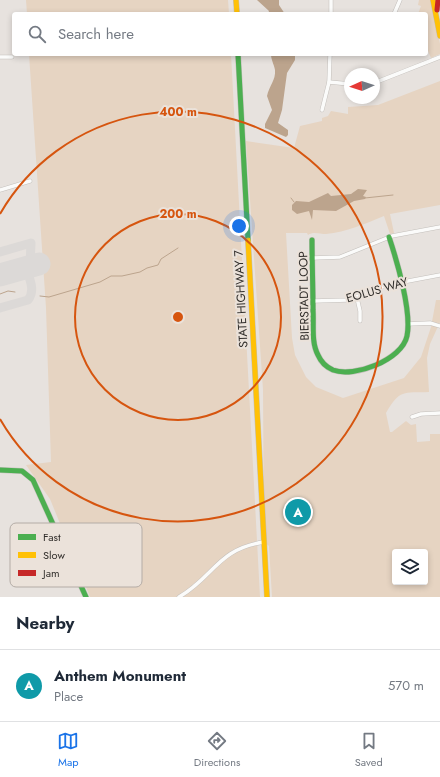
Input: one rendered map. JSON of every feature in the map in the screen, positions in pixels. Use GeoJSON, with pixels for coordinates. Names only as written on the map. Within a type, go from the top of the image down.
{"type":"FeatureCollection","features":[{"type":"Feature","properties":{"kind":"main road"},"geometry":{"type":"LineString","coordinates":[[236,0],[237,12]]}},
{"type":"Feature","properties":{"kind":"main road"},"geometry":{"type":"LineString","coordinates":[[433,0],[440,36]]}},
{"type":"Feature","properties":{"kind":"main road"},"geometry":{"type":"LineString","coordinates":[[437,17],[438,0]]}},
{"type":"Feature","properties":{"kind":"main road","name":"STATE HIGHWAY 7"},"geometry":{"type":"LineString","coordinates":[[238,56],[267,597]]}},
{"type":"Feature","properties":{"kind":"main road","name":"BIERSTADT LOOP"},"geometry":{"type":"LineString","coordinates":[[312,240],[314,343],[316,352],[320,359],[329,368],[342,372],[349,372],[380,363],[391,358],[402,346],[407,336],[408,324],[394,250],[389,237]]}},
{"type":"Feature","properties":{"kind":"main road"},"geometry":{"type":"LineString","coordinates":[[0,470],[21,470],[28,473],[33,480],[52,523]]}},
{"type":"Feature","properties":{"kind":"main road"},"geometry":{"type":"LineString","coordinates":[[81,587],[86,597]]}},
{"type":"Feature","properties":{"kind":"street"},"geometry":{"type":"LineString","coordinates":[[331,0],[331,12]]}},
{"type":"Feature","properties":{"kind":"street"},"geometry":{"type":"LineString","coordinates":[[395,12],[400,0]]}},
{"type":"Feature","properties":{"kind":"street"},"geometry":{"type":"LineString","coordinates":[[322,110],[329,82],[330,56]]}},
{"type":"Feature","properties":{"kind":"street"},"geometry":{"type":"LineString","coordinates":[[0,57],[12,57]]}},
{"type":"Feature","properties":{"kind":"street"},"geometry":{"type":"LineString","coordinates":[[380,81],[440,58]]}},
{"type":"Feature","properties":{"kind":"street"},"geometry":{"type":"LineString","coordinates":[[329,82],[344,83]]}},
{"type":"Feature","properties":{"kind":"street"},"geometry":{"type":"LineString","coordinates":[[0,190],[30,181]]}},
{"type":"Feature","properties":{"kind":"street"},"geometry":{"type":"LineString","coordinates":[[313,258],[340,257],[389,237],[440,227]]}},
{"type":"Feature","properties":{"kind":"street","name":"EOLUS WAY"},"geometry":{"type":"LineString","coordinates":[[314,301],[341,301],[357,298],[387,285],[440,275]]}},
{"type":"Feature","properties":{"kind":"street"},"geometry":{"type":"LineString","coordinates":[[357,298],[360,311],[360,321]]}},
{"type":"Feature","properties":{"kind":"street"},"geometry":{"type":"LineString","coordinates":[[408,324],[430,324],[440,326]]}},
{"type":"Feature","properties":{"kind":"street"},"geometry":{"type":"LineString","coordinates":[[412,417],[421,414],[440,413]]}},
{"type":"Feature","properties":{"kind":"street"},"geometry":{"type":"LineString","coordinates":[[179,597],[194,587],[215,564],[226,556],[247,546],[264,542]]}},
{"type":"Feature","properties":{"kind":"shaded area"},"geometry":{"type":"Polygon","coordinates":[[[26,0],[228,0],[229,12],[27,12],[26,0]]]}},
{"type":"Feature","properties":{"kind":"shaded area"},"geometry":{"type":"Polygon","coordinates":[[[257,0],[279,0],[279,5],[284,12],[269,11],[257,0]]]}},
{"type":"Feature","properties":{"kind":"shaded area"},"geometry":{"type":"Polygon","coordinates":[[[419,0],[432,0],[440,44],[440,54],[431,58],[428,51],[428,12],[419,12],[421,6],[418,5],[419,0]]]}},
{"type":"Feature","properties":{"kind":"shaded area"},"geometry":{"type":"Polygon","coordinates":[[[29,56],[231,56],[260,597],[90,597],[86,587],[142,587],[142,523],[60,523],[50,499],[26,465],[51,462],[46,308],[29,56]]]}},
{"type":"Feature","properties":{"kind":"shaded area"},"geometry":{"type":"Polygon","coordinates":[[[271,56],[295,56],[295,60],[287,73],[282,110],[278,123],[288,130],[288,135],[286,137],[265,128],[265,124],[272,110],[267,96],[275,74],[271,56]]]}},
{"type":"Feature","properties":{"kind":"shaded area"},"geometry":{"type":"Polygon","coordinates":[[[440,81],[440,205],[390,214],[394,233],[390,234],[384,216],[334,233],[314,233],[308,235],[307,233],[286,233],[292,338],[295,355],[306,377],[316,387],[343,398],[404,378],[421,357],[431,327],[436,300],[440,300],[440,322],[430,344],[427,358],[429,392],[413,392],[403,394],[395,400],[386,413],[390,432],[406,421],[411,425],[416,424],[417,442],[430,441],[430,434],[440,434],[440,597],[272,597],[269,546],[264,542],[263,390],[246,141],[294,148],[300,126],[322,121],[322,118],[328,116],[331,111],[348,114],[348,107],[378,105],[440,81]]]}},
{"type":"Feature","properties":{"kind":"shaded area"},"geometry":{"type":"Polygon","coordinates":[[[358,189],[367,190],[363,196],[366,197],[365,199],[354,201],[336,211],[313,210],[312,220],[309,211],[297,214],[292,210],[292,205],[296,201],[309,202],[328,193],[331,196],[351,194],[358,189]]]}},
{"type":"Feature","properties":{"kind":"waterway"},"geometry":{"type":"LineString","coordinates":[[365,198],[393,195]]}},
{"type":"Feature","properties":{"kind":"waterway"},"geometry":{"type":"LineString","coordinates":[[291,198],[294,202]]}},
{"type":"Feature","properties":{"kind":"waterway"},"geometry":{"type":"LineString","coordinates":[[40,296],[49,297],[100,282],[111,276],[122,276],[140,272],[158,265],[161,259],[178,248]]}},
{"type":"Feature","properties":{"kind":"waterway"},"geometry":{"type":"LineString","coordinates":[[0,294],[8,291],[15,292]]}},
{"type":"Feature","properties":{"kind":"taxiway"},"geometry":{"type":"LineString","coordinates":[[0,252],[31,243],[30,266]]}},
{"type":"Feature","properties":{"kind":"taxiway"},"geometry":{"type":"LineString","coordinates":[[0,308],[28,300],[32,288],[26,268]]}},
{"type":"Feature","properties":{"kind":"runway"},"geometry":{"type":"LineString","coordinates":[[0,275],[39,264]]}},
{"type":"Feature","properties":{"kind":"traffic: fast"},"geometry":{"type":"LineString","coordinates":[[238,56],[248,240]]}},
{"type":"Feature","properties":{"kind":"traffic: fast"},"geometry":{"type":"LineString","coordinates":[[312,240],[314,345],[319,358],[326,366],[330,369],[342,372],[364,369],[387,359],[396,353],[403,345],[407,336],[408,326],[406,300],[400,273],[389,237]]}},
{"type":"Feature","properties":{"kind":"traffic: fast"},"geometry":{"type":"LineString","coordinates":[[0,470],[22,471],[33,480],[52,523]]}},
{"type":"Feature","properties":{"kind":"traffic: fast"},"geometry":{"type":"LineString","coordinates":[[81,587],[86,597]]}},
{"type":"Feature","properties":{"kind":"traffic: slow"},"geometry":{"type":"LineString","coordinates":[[236,0],[237,12]]}},
{"type":"Feature","properties":{"kind":"traffic: slow"},"geometry":{"type":"LineString","coordinates":[[433,0],[440,36]]}},
{"type":"Feature","properties":{"kind":"traffic: slow"},"geometry":{"type":"LineString","coordinates":[[248,240],[267,597]]}},
{"type":"Feature","properties":{"kind":"traffic: jam"},"geometry":{"type":"LineString","coordinates":[[437,10],[438,0]]}},
{"type":"Feature","properties":{"kind":"place","name":"Anthem Monument"},"geometry":{"type":"Point","coordinates":[298,512]}}]}
